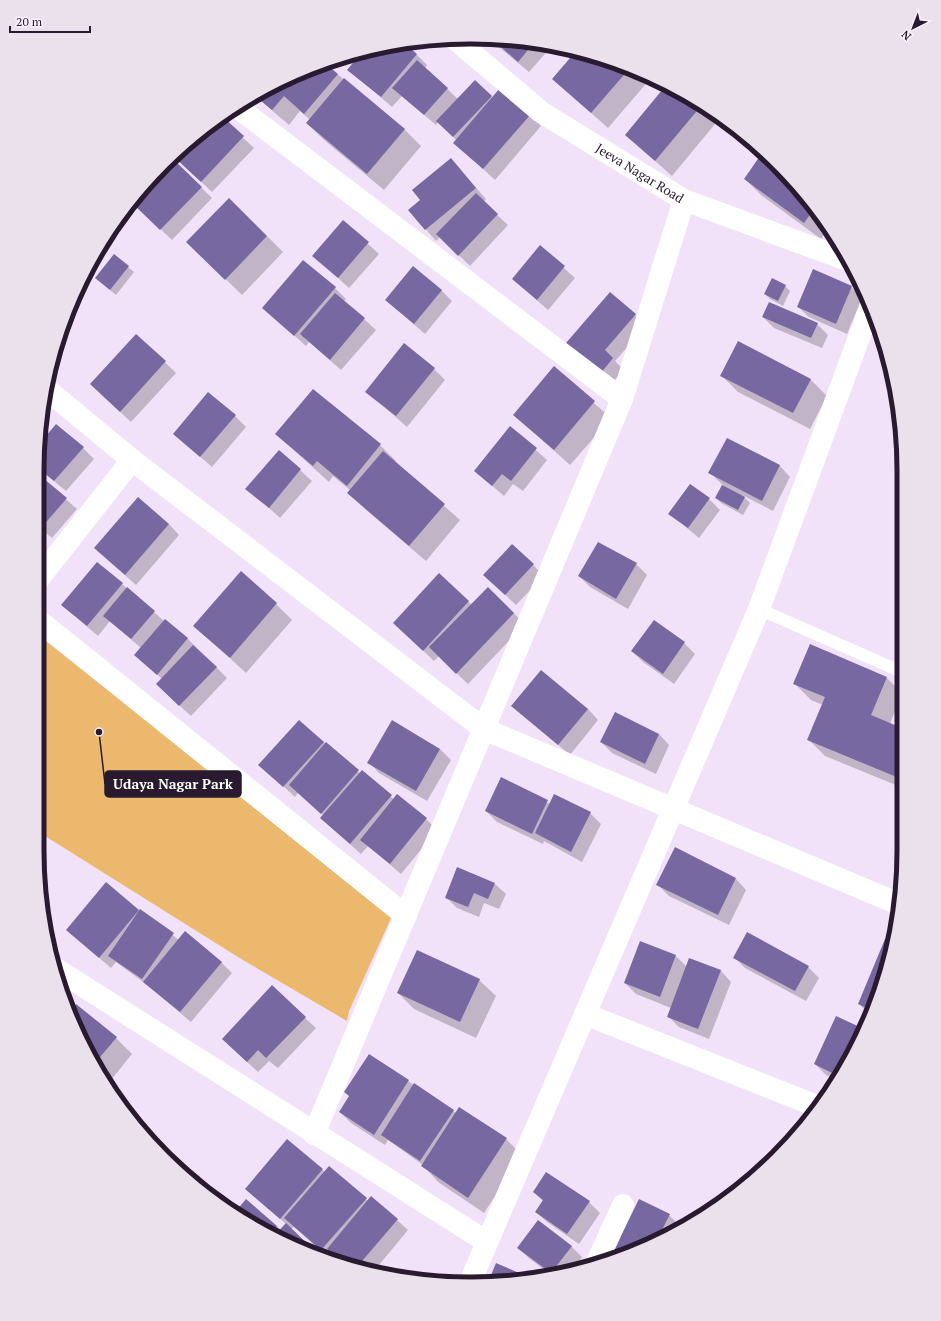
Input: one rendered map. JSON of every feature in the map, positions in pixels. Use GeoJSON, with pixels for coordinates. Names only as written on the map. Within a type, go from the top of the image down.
{"type":"FeatureCollection","features":[{"type":"Feature","properties":{"kind":"street","name":"Jeeva Nagar Road"},"geometry":{"type":"LineString","coordinates":[[461,44],[541,112],[684,200],[841,259]]}},
{"type":"Feature","properties":{"kind":"street"},"geometry":{"type":"LineString","coordinates":[[242,111],[622,399]]}},
{"type":"Feature","properties":{"kind":"street"},"geometry":{"type":"LineString","coordinates":[[314,1134],[622,399],[684,200]]}},
{"type":"Feature","properties":{"kind":"street"},"geometry":{"type":"LineString","coordinates":[[472,1277],[758,609],[868,314]]}},
{"type":"Feature","properties":{"kind":"street"},"geometry":{"type":"LineString","coordinates":[[51,393],[132,460],[484,729],[893,902]]}},
{"type":"Feature","properties":{"kind":"street"},"geometry":{"type":"LineString","coordinates":[[44,572],[132,460]]}},
{"type":"Feature","properties":{"kind":"street"},"geometry":{"type":"LineString","coordinates":[[44,625],[406,916]]}},
{"type":"Feature","properties":{"kind":"street"},"geometry":{"type":"LineString","coordinates":[[63,973],[314,1134],[487,1242]]}},
{"type":"Feature","properties":{"kind":"street"},"geometry":{"type":"LineString","coordinates":[[585,1014],[813,1105]]}},
{"type":"Feature","properties":{"kind":"street"},"geometry":{"type":"LineString","coordinates":[[600,1257],[623,1205]]}},
{"type":"Feature","properties":{"kind":"lane"},"geometry":{"type":"LineString","coordinates":[[758,609],[897,670]]}},
{"type":"Feature","properties":{"kind":"shaded area"},"geometry":{"type":"Polygon","coordinates":[[[44,640],[392,916],[349,1011],[347,1021],[238,957],[44,835],[44,640]]]}},
{"type":"Feature","properties":{"kind":"building"},"geometry":{"type":"Polygon","coordinates":[[[499,45],[529,48],[518,62],[499,45]]]}},
{"type":"Feature","properties":{"kind":"building"},"geometry":{"type":"Polygon","coordinates":[[[411,49],[417,54],[381,97],[347,70],[355,61],[387,52],[411,49]]]}},
{"type":"Feature","properties":{"kind":"building"},"geometry":{"type":"Polygon","coordinates":[[[571,56],[625,73],[591,113],[552,79],[571,56]]]}},
{"type":"Feature","properties":{"kind":"building"},"geometry":{"type":"Polygon","coordinates":[[[417,60],[448,88],[424,115],[392,88],[417,60]]]}},
{"type":"Feature","properties":{"kind":"building"},"geometry":{"type":"Polygon","coordinates":[[[331,68],[338,74],[304,114],[284,96],[272,110],[260,100],[307,76],[331,68]]]}},
{"type":"Feature","properties":{"kind":"building"},"geometry":{"type":"Polygon","coordinates":[[[344,78],[405,129],[367,174],[306,123],[344,78]]]}},
{"type":"Feature","properties":{"kind":"building"},"geometry":{"type":"Polygon","coordinates":[[[475,80],[492,96],[453,137],[436,121],[475,80]]]}},
{"type":"Feature","properties":{"kind":"building"},"geometry":{"type":"Polygon","coordinates":[[[500,88],[531,114],[483,169],[453,143],[500,88]]]}},
{"type":"Feature","properties":{"kind":"building"},"geometry":{"type":"Polygon","coordinates":[[[662,90],[698,110],[655,161],[625,135],[662,90]]]}},
{"type":"Feature","properties":{"kind":"building"},"geometry":{"type":"Polygon","coordinates":[[[227,121],[244,136],[201,182],[178,161],[211,132],[227,121]]]}},
{"type":"Feature","properties":{"kind":"building"},"geometry":{"type":"Polygon","coordinates":[[[759,157],[791,189],[811,214],[804,223],[744,179],[759,157]]]}},
{"type":"Feature","properties":{"kind":"building"},"geometry":{"type":"Polygon","coordinates":[[[451,158],[476,188],[425,230],[408,210],[420,200],[412,190],[451,158]]]}},
{"type":"Feature","properties":{"kind":"building"},"geometry":{"type":"Polygon","coordinates":[[[176,162],[202,187],[160,230],[136,207],[150,189],[176,162]]]}},
{"type":"Feature","properties":{"kind":"building"},"geometry":{"type":"Polygon","coordinates":[[[476,193],[498,214],[458,256],[436,234],[476,193]]]}},
{"type":"Feature","properties":{"kind":"building"},"geometry":{"type":"Polygon","coordinates":[[[229,198],[267,236],[225,280],[186,242],[229,198]]]}},
{"type":"Feature","properties":{"kind":"building"},"geometry":{"type":"Polygon","coordinates":[[[343,220],[369,242],[338,278],[312,256],[343,220]]]}},
{"type":"Feature","properties":{"kind":"building"},"geometry":{"type":"Polygon","coordinates":[[[540,245],[565,266],[537,300],[512,279],[540,245]]]}},
{"type":"Feature","properties":{"kind":"building"},"geometry":{"type":"Polygon","coordinates":[[[114,254],[129,266],[110,290],[95,278],[114,254]]]}},
{"type":"Feature","properties":{"kind":"building"},"geometry":{"type":"Polygon","coordinates":[[[303,260],[336,287],[294,336],[262,308],[303,260]]]}},
{"type":"Feature","properties":{"kind":"building"},"geometry":{"type":"Polygon","coordinates":[[[413,266],[442,290],[414,324],[385,300],[413,266]]]}},
{"type":"Feature","properties":{"kind":"building"},"geometry":{"type":"Polygon","coordinates":[[[813,269],[852,286],[836,324],[797,307],[813,269]]]}},
{"type":"Feature","properties":{"kind":"building"},"geometry":{"type":"Polygon","coordinates":[[[772,278],[786,285],[778,301],[764,294],[772,278]]]}},
{"type":"Feature","properties":{"kind":"building"},"geometry":{"type":"Polygon","coordinates":[[[610,292],[636,314],[605,350],[613,358],[601,373],[566,343],[610,292]]]}},
{"type":"Feature","properties":{"kind":"building"},"geometry":{"type":"Polygon","coordinates":[[[335,293],[365,318],[330,360],[300,334],[335,293]]]}},
{"type":"Feature","properties":{"kind":"building"},"geometry":{"type":"Polygon","coordinates":[[[769,302],[818,323],[811,338],[762,317],[769,302]]]}},
{"type":"Feature","properties":{"kind":"building"},"geometry":{"type":"Polygon","coordinates":[[[136,334],[166,361],[120,412],[90,384],[136,334]]]}},
{"type":"Feature","properties":{"kind":"building"},"geometry":{"type":"Polygon","coordinates":[[[738,341],[811,379],[793,413],[720,376],[738,341]]]}},
{"type":"Feature","properties":{"kind":"building"},"geometry":{"type":"Polygon","coordinates":[[[404,343],[435,368],[396,416],[365,392],[404,343]]]}},
{"type":"Feature","properties":{"kind":"building"},"geometry":{"type":"Polygon","coordinates":[[[554,366],[595,401],[554,450],[513,415],[554,366]]]}},
{"type":"Feature","properties":{"kind":"building"},"geometry":{"type":"Polygon","coordinates":[[[313,389],[381,444],[347,486],[317,461],[313,466],[275,434],[313,389]]]}},
{"type":"Feature","properties":{"kind":"building"},"geometry":{"type":"Polygon","coordinates":[[[208,392],[236,415],[200,457],[173,434],[208,392]]]}},
{"type":"Feature","properties":{"kind":"building"},"geometry":{"type":"Polygon","coordinates":[[[56,424],[84,447],[54,481],[44,473],[46,436],[56,424]]]}},
{"type":"Feature","properties":{"kind":"building"},"geometry":{"type":"Polygon","coordinates":[[[510,426],[537,448],[511,481],[502,474],[492,486],[474,471],[510,426]]]}},
{"type":"Feature","properties":{"kind":"building"},"geometry":{"type":"Polygon","coordinates":[[[727,438],[780,465],[762,501],[708,473],[727,438]]]}},
{"type":"Feature","properties":{"kind":"building"},"geometry":{"type":"Polygon","coordinates":[[[279,450],[301,469],[269,508],[245,489],[279,450]]]}},
{"type":"Feature","properties":{"kind":"building"},"geometry":{"type":"Polygon","coordinates":[[[383,451],[445,504],[409,546],[347,493],[383,451]]]}},
{"type":"Feature","properties":{"kind":"building"},"geometry":{"type":"Polygon","coordinates":[[[44,479],[67,498],[44,525],[44,479]]]}},
{"type":"Feature","properties":{"kind":"building"},"geometry":{"type":"Polygon","coordinates":[[[690,484],[710,498],[688,528],[668,514],[690,484]]]}},
{"type":"Feature","properties":{"kind":"building"},"geometry":{"type":"Polygon","coordinates":[[[722,485],[745,497],[738,510],[715,498],[722,485]]]}},
{"type":"Feature","properties":{"kind":"building"},"geometry":{"type":"Polygon","coordinates":[[[138,497],[169,524],[125,575],[94,548],[138,497]]]}},
{"type":"Feature","properties":{"kind":"building"},"geometry":{"type":"Polygon","coordinates":[[[598,542],[637,563],[616,599],[578,576],[598,542]]]}},
{"type":"Feature","properties":{"kind":"building"},"geometry":{"type":"Polygon","coordinates":[[[512,544],[534,564],[505,595],[483,575],[512,544]]]}},
{"type":"Feature","properties":{"kind":"building"},"geometry":{"type":"Polygon","coordinates":[[[97,562],[123,583],[87,626],[61,605],[97,562]]]}},
{"type":"Feature","properties":{"kind":"building"},"geometry":{"type":"Polygon","coordinates":[[[241,571],[277,603],[230,658],[193,626],[241,571]]]}},
{"type":"Feature","properties":{"kind":"building"},"geometry":{"type":"Polygon","coordinates":[[[439,573],[469,601],[423,651],[393,623],[439,573]]]}},
{"type":"Feature","properties":{"kind":"building"},"geometry":{"type":"Polygon","coordinates":[[[127,587],[155,611],[131,639],[103,616],[127,587]]]}},
{"type":"Feature","properties":{"kind":"building"},"geometry":{"type":"Polygon","coordinates":[[[488,587],[514,613],[456,674],[429,647],[488,587]]]}},
{"type":"Feature","properties":{"kind":"building"},"geometry":{"type":"Polygon","coordinates":[[[165,619],[188,638],[157,675],[134,655],[165,619]]]}},
{"type":"Feature","properties":{"kind":"building"},"geometry":{"type":"Polygon","coordinates":[[[654,620],[685,642],[663,674],[631,651],[654,620]]]}},
{"type":"Feature","properties":{"kind":"building"},"geometry":{"type":"Polygon","coordinates":[[[810,644],[887,677],[871,715],[897,726],[897,777],[807,740],[825,697],[793,684],[810,644]]]}},
{"type":"Feature","properties":{"kind":"building"},"geometry":{"type":"Polygon","coordinates":[[[193,645],[217,667],[179,706],[156,684],[193,645]]]}},
{"type":"Feature","properties":{"kind":"building"},"geometry":{"type":"Polygon","coordinates":[[[541,670],[588,709],[558,745],[511,706],[541,670]]]}},
{"type":"Feature","properties":{"kind":"building"},"geometry":{"type":"Polygon","coordinates":[[[615,712],[659,734],[645,764],[600,742],[615,712]]]}},
{"type":"Feature","properties":{"kind":"building"},"geometry":{"type":"Polygon","coordinates":[[[299,720],[324,742],[283,787],[258,765],[299,720]]]}},
{"type":"Feature","properties":{"kind":"building"},"geometry":{"type":"Polygon","coordinates":[[[392,720],[440,749],[416,791],[367,763],[392,720]]]}},
{"type":"Feature","properties":{"kind":"building"},"geometry":{"type":"Polygon","coordinates":[[[326,742],[359,770],[321,814],[289,785],[326,742]]]}},
{"type":"Feature","properties":{"kind":"building"},"geometry":{"type":"Polygon","coordinates":[[[362,770],[392,795],[350,844],[320,818],[362,770]]]}},
{"type":"Feature","properties":{"kind":"building"},"geometry":{"type":"Polygon","coordinates":[[[501,777],[548,800],[532,834],[485,811],[501,777]]]}},
{"type":"Feature","properties":{"kind":"building"},"geometry":{"type":"Polygon","coordinates":[[[397,794],[427,818],[390,864],[360,840],[397,794]]]}},
{"type":"Feature","properties":{"kind":"building"},"geometry":{"type":"Polygon","coordinates":[[[554,794],[591,812],[571,852],[535,833],[554,794]]]}},
{"type":"Feature","properties":{"kind":"building"},"geometry":{"type":"Polygon","coordinates":[[[675,847],[736,878],[718,915],[656,885],[675,847]]]}},
{"type":"Feature","properties":{"kind":"building"},"geometry":{"type":"Polygon","coordinates":[[[457,867],[495,883],[488,899],[474,893],[468,907],[445,898],[457,867]]]}},
{"type":"Feature","properties":{"kind":"building"},"geometry":{"type":"Polygon","coordinates":[[[106,882],[139,910],[99,958],[66,930],[106,882]]]}},
{"type":"Feature","properties":{"kind":"building"},"geometry":{"type":"Polygon","coordinates":[[[140,909],[174,933],[142,979],[108,956],[140,909]]]}},
{"type":"Feature","properties":{"kind":"building"},"geometry":{"type":"Polygon","coordinates":[[[185,931],[222,962],[180,1012],[143,982],[185,931]]]}},
{"type":"Feature","properties":{"kind":"building"},"geometry":{"type":"Polygon","coordinates":[[[747,932],[809,966],[795,991],[733,958],[747,932]]]}},
{"type":"Feature","properties":{"kind":"building"},"geometry":{"type":"Polygon","coordinates":[[[885,939],[887,940],[867,1008],[858,1004],[885,939]]]}},
{"type":"Feature","properties":{"kind":"building"},"geometry":{"type":"Polygon","coordinates":[[[640,941],[676,955],[660,997],[624,983],[640,941]]]}},
{"type":"Feature","properties":{"kind":"building"},"geometry":{"type":"Polygon","coordinates":[[[417,950],[480,979],[460,1022],[397,993],[417,950]]]}},
{"type":"Feature","properties":{"kind":"building"},"geometry":{"type":"Polygon","coordinates":[[[689,958],[721,970],[698,1029],[667,1017],[689,958]]]}},
{"type":"Feature","properties":{"kind":"building"},"geometry":{"type":"Polygon","coordinates":[[[272,985],[306,1017],[266,1058],[258,1050],[247,1062],[222,1039],[272,985]]]}},
{"type":"Feature","properties":{"kind":"building"},"geometry":{"type":"Polygon","coordinates":[[[76,1004],[117,1037],[98,1059],[76,1014],[74,1007],[76,1004]]]}},
{"type":"Feature","properties":{"kind":"building"},"geometry":{"type":"Polygon","coordinates":[[[836,1016],[859,1027],[834,1074],[814,1064],[836,1016]]]}},
{"type":"Feature","properties":{"kind":"building"},"geometry":{"type":"Polygon","coordinates":[[[369,1054],[409,1080],[374,1135],[339,1112],[349,1096],[344,1092],[369,1054]]]}},
{"type":"Feature","properties":{"kind":"building"},"geometry":{"type":"Polygon","coordinates":[[[414,1083],[454,1110],[420,1161],[381,1135],[414,1083]]]}},
{"type":"Feature","properties":{"kind":"building"},"geometry":{"type":"Polygon","coordinates":[[[459,1107],[507,1138],[468,1198],[421,1166],[459,1107]]]}},
{"type":"Feature","properties":{"kind":"building"},"geometry":{"type":"Polygon","coordinates":[[[287,1139],[323,1169],[280,1219],[245,1189],[287,1139]]]}},
{"type":"Feature","properties":{"kind":"building"},"geometry":{"type":"Polygon","coordinates":[[[162,1144],[200,1177],[199,1179],[189,1171],[162,1144]]]}},
{"type":"Feature","properties":{"kind":"building"},"geometry":{"type":"Polygon","coordinates":[[[329,1166],[367,1198],[321,1250],[284,1218],[329,1166]]]}},
{"type":"Feature","properties":{"kind":"building"},"geometry":{"type":"Polygon","coordinates":[[[546,1172],[590,1201],[567,1234],[535,1212],[543,1200],[533,1192],[546,1172]]]}},
{"type":"Feature","properties":{"kind":"building"},"geometry":{"type":"Polygon","coordinates":[[[371,1196],[398,1219],[361,1262],[334,1254],[327,1249],[371,1196]]]}},
{"type":"Feature","properties":{"kind":"building"},"geometry":{"type":"Polygon","coordinates":[[[246,1199],[277,1226],[275,1229],[239,1208],[246,1199]]]}},
{"type":"Feature","properties":{"kind":"building"},"geometry":{"type":"Polygon","coordinates":[[[639,1199],[670,1214],[661,1232],[634,1245],[613,1252],[639,1199]]]}},
{"type":"Feature","properties":{"kind":"building"},"geometry":{"type":"Polygon","coordinates":[[[538,1220],[572,1246],[554,1269],[547,1270],[517,1248],[538,1220]]]}},
{"type":"Feature","properties":{"kind":"building"},"geometry":{"type":"Polygon","coordinates":[[[286,1223],[310,1246],[307,1245],[278,1231],[286,1223]]]}},
{"type":"Feature","properties":{"kind":"building"},"geometry":{"type":"Polygon","coordinates":[[[496,1263],[520,1274],[498,1276],[491,1276],[496,1263]]]}},
{"type":"Feature","properties":{"kind":"place","name":"Udaya Nagar Park"},"geometry":{"type":"Point","coordinates":[99,732]}}]}
